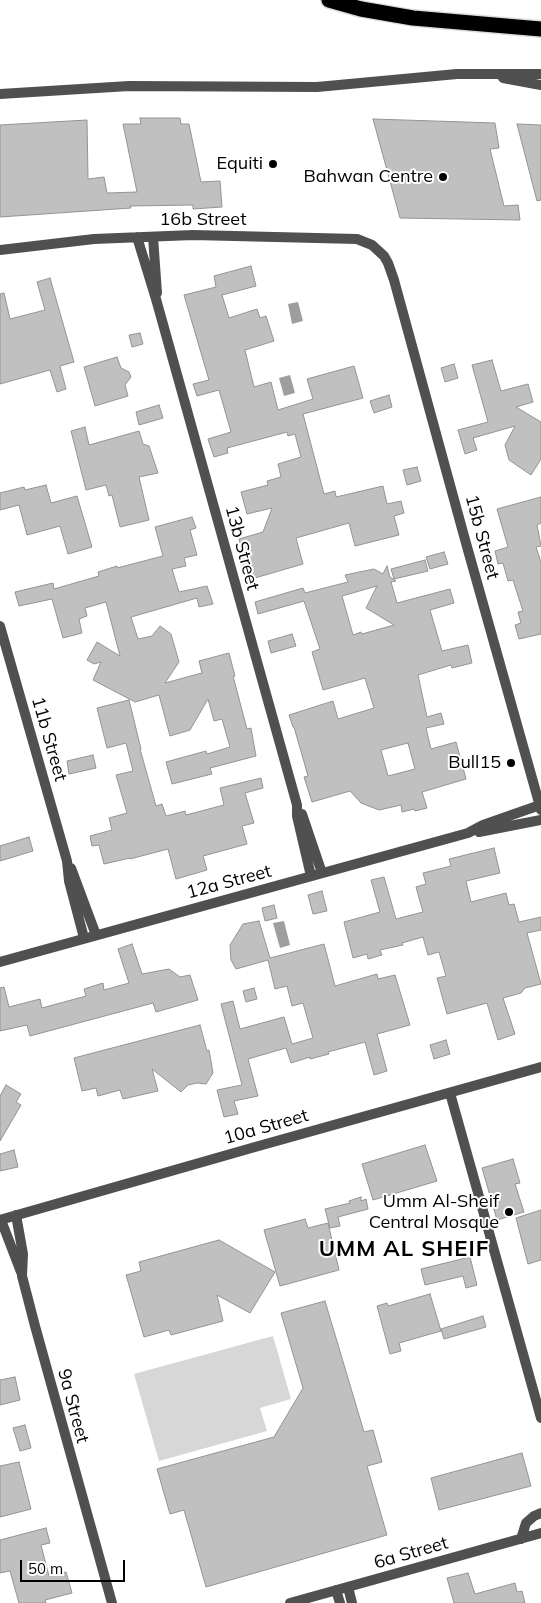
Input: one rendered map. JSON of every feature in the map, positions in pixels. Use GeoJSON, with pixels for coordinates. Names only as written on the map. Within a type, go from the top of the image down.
{"type":"FeatureCollection","features":[{"type":"Feature","properties":{"kind":"highway"},"geometry":{"type":"LineString","coordinates":[[330,0],[369,10],[413,18],[541,29]]}},
{"type":"Feature","properties":{"kind":"street"},"geometry":{"type":"LineString","coordinates":[[0,94],[129,86],[317,87],[457,74],[541,74]]}},
{"type":"Feature","properties":{"kind":"street"},"geometry":{"type":"LineString","coordinates":[[475,74],[541,85]]}},
{"type":"Feature","properties":{"kind":"street","name":"16b Street"},"geometry":{"type":"LineString","coordinates":[[0,250],[94,239],[193,234],[357,239],[372,245],[378,250],[384,256],[392,271]]}},
{"type":"Feature","properties":{"kind":"street","name":"13b Street"},"geometry":{"type":"LineString","coordinates":[[137,237],[156,299],[296,805],[311,876]]}},
{"type":"Feature","properties":{"kind":"street","name":"13b Street"},"geometry":{"type":"LineString","coordinates":[[153,237],[157,285],[156,299]]}},
{"type":"Feature","properties":{"kind":"street","name":"15b Street"},"geometry":{"type":"LineString","coordinates":[[392,271],[540,808]]}},
{"type":"Feature","properties":{"kind":"street","name":"11b Street"},"geometry":{"type":"LineString","coordinates":[[0,626],[67,861],[96,935]]}},
{"type":"Feature","properties":{"kind":"street","name":"13b Street"},"geometry":{"type":"LineString","coordinates":[[296,805],[305,822],[322,873]]}},
{"type":"Feature","properties":{"kind":"street","name":"12a Street"},"geometry":{"type":"LineString","coordinates":[[468,833],[483,825],[540,808]]}},
{"type":"Feature","properties":{"kind":"street","name":"12a Street"},"geometry":{"type":"LineString","coordinates":[[0,962],[468,833],[485,832],[541,820]]}},
{"type":"Feature","properties":{"kind":"street","name":"11b Street"},"geometry":{"type":"LineString","coordinates":[[67,861],[69,881],[84,938]]}},
{"type":"Feature","properties":{"kind":"street","name":"10a Street"},"geometry":{"type":"LineString","coordinates":[[0,1220],[541,1067]]}},
{"type":"Feature","properties":{"kind":"street"},"geometry":{"type":"LineString","coordinates":[[450,1093],[541,1418]]}},
{"type":"Feature","properties":{"kind":"street","name":"9a Street"},"geometry":{"type":"LineString","coordinates":[[16,1215],[23,1254],[22,1276],[112,1603]]}},
{"type":"Feature","properties":{"kind":"street"},"geometry":{"type":"LineString","coordinates":[[0,1220],[22,1276]]}},
{"type":"Feature","properties":{"kind":"street"},"geometry":{"type":"LineString","coordinates":[[521,1539],[526,1523],[541,1512]]}},
{"type":"Feature","properties":{"kind":"street","name":"6a Street"},"geometry":{"type":"LineString","coordinates":[[290,1603],[541,1533]]}},
{"type":"Feature","properties":{"kind":"street"},"geometry":{"type":"LineString","coordinates":[[348,1587],[352,1603]]}},
{"type":"Feature","properties":{"kind":"street"},"geometry":{"type":"LineString","coordinates":[[336,1590],[340,1603]]}},
{"type":"Feature","properties":{"kind":"shaded area"},"geometry":{"type":"Polygon","coordinates":[[[298,302],[303,321],[292,324],[288,304],[298,302]]]}},
{"type":"Feature","properties":{"kind":"shaded area"},"geometry":{"type":"Polygon","coordinates":[[[290,375],[295,393],[284,396],[279,378],[290,375]]]}},
{"type":"Feature","properties":{"kind":"shaded area"},"geometry":{"type":"Polygon","coordinates":[[[284,921],[290,945],[280,948],[273,923],[284,921]]]}},
{"type":"Feature","properties":{"kind":"shaded area"},"geometry":{"type":"Polygon","coordinates":[[[273,1336],[291,1399],[260,1408],[267,1431],[159,1461],[134,1374],[273,1336]]]}},
{"type":"Feature","properties":{"kind":"building"},"geometry":{"type":"Polygon","coordinates":[[[140,118],[180,118],[181,124],[189,124],[201,182],[220,181],[222,207],[193,209],[193,205],[130,206],[131,208],[0,217],[0,125],[87,120],[88,179],[104,177],[107,193],[137,192],[123,124],[141,124],[140,118]]]}},
{"type":"Feature","properties":{"kind":"building","name":"Bahwan Centre"},"geometry":{"type":"Polygon","coordinates":[[[373,119],[495,123],[499,148],[490,149],[504,206],[518,205],[520,220],[400,218],[373,119]]]}},
{"type":"Feature","properties":{"kind":"building"},"geometry":{"type":"Polygon","coordinates":[[[517,124],[541,125],[541,200],[537,201],[517,124]]]}},
{"type":"Feature","properties":{"kind":"building"},"geometry":{"type":"Polygon","coordinates":[[[251,266],[256,286],[222,295],[229,318],[257,309],[260,318],[266,316],[274,341],[245,350],[254,387],[271,382],[278,410],[313,399],[307,379],[354,366],[363,398],[303,414],[324,494],[335,491],[336,497],[383,486],[387,504],[401,501],[404,513],[394,516],[399,535],[355,546],[349,523],[296,538],[303,564],[248,580],[240,552],[242,551],[239,539],[263,532],[272,508],[247,514],[241,492],[268,485],[267,481],[281,477],[278,464],[301,457],[295,434],[288,436],[287,432],[227,448],[228,453],[214,457],[208,439],[231,432],[219,390],[197,396],[193,384],[209,380],[184,295],[216,287],[214,276],[251,266]]]}},
{"type":"Feature","properties":{"kind":"building"},"geometry":{"type":"Polygon","coordinates":[[[50,278],[74,362],[60,366],[66,389],[57,392],[50,370],[0,384],[0,294],[4,293],[10,319],[45,310],[37,282],[50,278]]]}},
{"type":"Feature","properties":{"kind":"building"},"geometry":{"type":"Polygon","coordinates":[[[140,333],[143,344],[132,347],[129,335],[140,333]]]}},
{"type":"Feature","properties":{"kind":"building"},"geometry":{"type":"Polygon","coordinates":[[[117,357],[121,368],[129,372],[131,377],[125,385],[128,396],[95,406],[84,367],[117,357]]]}},
{"type":"Feature","properties":{"kind":"building"},"geometry":{"type":"Polygon","coordinates":[[[492,360],[501,391],[528,384],[533,402],[516,407],[541,422],[541,459],[531,475],[509,460],[505,445],[515,426],[473,438],[477,450],[465,454],[458,430],[488,422],[472,365],[492,360]]]}},
{"type":"Feature","properties":{"kind":"building"},"geometry":{"type":"Polygon","coordinates":[[[454,364],[458,378],[445,382],[441,368],[454,364]]]}},
{"type":"Feature","properties":{"kind":"building"},"geometry":{"type":"Polygon","coordinates":[[[389,395],[392,407],[374,413],[370,401],[389,395]]]}},
{"type":"Feature","properties":{"kind":"building"},"geometry":{"type":"Polygon","coordinates":[[[159,405],[163,418],[139,425],[136,412],[159,405]]]}},
{"type":"Feature","properties":{"kind":"building"},"geometry":{"type":"Polygon","coordinates":[[[85,427],[89,445],[139,431],[143,444],[149,446],[158,473],[139,477],[149,520],[120,527],[112,495],[109,496],[106,485],[86,490],[71,431],[85,427]]]}},
{"type":"Feature","properties":{"kind":"building"},"geometry":{"type":"Polygon","coordinates":[[[417,467],[421,481],[407,485],[403,470],[417,467]]]}},
{"type":"Feature","properties":{"kind":"building"},"geometry":{"type":"Polygon","coordinates":[[[46,485],[51,503],[77,496],[92,547],[68,554],[60,526],[27,535],[19,505],[0,510],[0,493],[24,487],[25,490],[46,485]]]}},
{"type":"Feature","properties":{"kind":"building"},"geometry":{"type":"Polygon","coordinates":[[[541,497],[541,523],[537,525],[541,546],[536,547],[541,562],[541,634],[519,639],[515,625],[521,623],[518,612],[523,611],[513,580],[508,581],[503,563],[498,564],[495,551],[508,547],[497,509],[541,497]]]}},
{"type":"Feature","properties":{"kind":"building"},"geometry":{"type":"Polygon","coordinates":[[[192,517],[196,528],[190,530],[197,555],[184,558],[186,566],[172,569],[179,592],[207,586],[213,604],[199,607],[197,598],[131,617],[138,639],[152,636],[160,626],[171,634],[179,662],[165,683],[202,673],[199,661],[229,653],[247,729],[251,728],[256,756],[210,768],[212,774],[172,784],[166,762],[206,751],[207,754],[230,747],[222,719],[214,721],[208,699],[190,730],[170,736],[159,695],[135,702],[93,680],[101,662],[94,664],[87,660],[97,642],[120,656],[106,602],[85,608],[87,616],[79,619],[82,633],[63,638],[52,599],[19,606],[15,592],[53,583],[54,589],[99,576],[98,572],[117,566],[117,568],[163,556],[155,527],[192,517]]]}},
{"type":"Feature","properties":{"kind":"building"},"geometry":{"type":"Polygon","coordinates":[[[444,552],[448,564],[430,569],[426,557],[444,552]]]}},
{"type":"Feature","properties":{"kind":"building"},"geometry":{"type":"Polygon","coordinates":[[[425,560],[428,571],[394,579],[391,569],[425,560]]]}},
{"type":"Feature","properties":{"kind":"building"},"geometry":{"type":"Polygon","coordinates":[[[387,566],[390,577],[396,581],[391,582],[397,603],[450,589],[454,603],[430,610],[442,651],[468,645],[472,663],[452,668],[451,665],[418,675],[427,717],[441,713],[444,724],[426,728],[431,749],[456,742],[466,779],[422,792],[427,808],[415,811],[414,809],[402,812],[401,805],[379,810],[361,803],[350,791],[312,802],[304,777],[308,776],[289,715],[333,701],[338,719],[374,708],[365,678],[323,690],[312,652],[320,649],[304,601],[258,614],[255,602],[303,588],[305,593],[348,582],[345,575],[374,569],[383,574],[387,566]],[[377,586],[342,596],[353,635],[394,625],[366,608],[377,586]],[[408,743],[381,750],[388,776],[415,769],[408,743]]]}},
{"type":"Feature","properties":{"kind":"building"},"geometry":{"type":"Polygon","coordinates":[[[292,634],[296,646],[271,653],[268,641],[292,634]]]}},
{"type":"Feature","properties":{"kind":"building"},"geometry":{"type":"Polygon","coordinates":[[[129,700],[156,806],[162,804],[166,816],[185,811],[186,815],[224,805],[220,788],[261,778],[263,788],[245,793],[254,823],[242,826],[247,844],[203,856],[207,870],[176,879],[168,849],[104,864],[99,845],[92,846],[90,836],[112,830],[109,818],[127,813],[116,775],[133,771],[126,743],[107,748],[97,708],[129,700]]]}},
{"type":"Feature","properties":{"kind":"building"},"geometry":{"type":"Polygon","coordinates":[[[93,755],[96,768],[69,774],[67,761],[93,755]]]}},
{"type":"Feature","properties":{"kind":"building"},"geometry":{"type":"Polygon","coordinates":[[[29,837],[33,851],[0,861],[0,846],[29,837]]]}},
{"type":"Feature","properties":{"kind":"building"},"geometry":{"type":"Polygon","coordinates":[[[494,848],[500,873],[466,881],[471,902],[506,893],[509,905],[514,904],[519,922],[541,917],[541,930],[527,933],[541,984],[525,988],[521,993],[503,998],[515,1034],[498,1040],[487,1003],[447,1014],[437,978],[446,976],[439,952],[428,955],[423,937],[402,943],[403,945],[380,950],[382,955],[368,959],[367,954],[353,958],[344,922],[380,912],[371,880],[384,877],[396,919],[423,912],[416,887],[426,884],[423,873],[451,866],[449,859],[494,848]]]}},
{"type":"Feature","properties":{"kind":"building"},"geometry":{"type":"Polygon","coordinates":[[[322,891],[327,911],[313,914],[308,895],[322,891]]]}},
{"type":"Feature","properties":{"kind":"building"},"geometry":{"type":"Polygon","coordinates":[[[274,905],[277,918],[265,921],[262,908],[274,905]]]}},
{"type":"Feature","properties":{"kind":"building"},"geometry":{"type":"Polygon","coordinates":[[[259,921],[270,958],[324,944],[335,986],[377,974],[378,979],[395,975],[410,1025],[377,1034],[387,1071],[374,1075],[365,1042],[328,1052],[329,1054],[291,1063],[286,1048],[248,1059],[258,1096],[234,1101],[238,1114],[224,1117],[217,1090],[242,1085],[221,1004],[233,1001],[240,1029],[284,1017],[292,1044],[313,1038],[303,1003],[292,1006],[287,986],[275,989],[268,960],[236,969],[231,960],[230,945],[243,924],[259,921]]]}},
{"type":"Feature","properties":{"kind":"building"},"geometry":{"type":"Polygon","coordinates":[[[132,944],[142,974],[169,969],[180,977],[190,975],[198,1000],[156,1012],[153,1003],[30,1036],[27,1025],[0,1031],[0,988],[4,987],[9,1007],[40,999],[42,1008],[86,996],[84,989],[103,983],[104,990],[129,983],[118,949],[132,944]]]}},
{"type":"Feature","properties":{"kind":"building"},"geometry":{"type":"Polygon","coordinates":[[[254,988],[257,999],[246,1002],[243,991],[254,988]]]}},
{"type":"Feature","properties":{"kind":"building"},"geometry":{"type":"Polygon","coordinates":[[[200,1025],[207,1051],[209,1050],[213,1073],[206,1084],[188,1085],[181,1092],[152,1069],[158,1091],[123,1099],[120,1090],[98,1096],[96,1088],[82,1091],[74,1058],[200,1025]]]}},
{"type":"Feature","properties":{"kind":"building"},"geometry":{"type":"Polygon","coordinates":[[[446,1040],[450,1054],[434,1059],[430,1045],[446,1040]]]}},
{"type":"Feature","properties":{"kind":"building"},"geometry":{"type":"Polygon","coordinates":[[[6,1085],[21,1094],[16,1102],[21,1105],[0,1141],[0,1096],[6,1085]]]}},
{"type":"Feature","properties":{"kind":"building"},"geometry":{"type":"Polygon","coordinates":[[[425,1145],[437,1181],[373,1200],[362,1164],[425,1145]]]}},
{"type":"Feature","properties":{"kind":"building"},"geometry":{"type":"Polygon","coordinates":[[[14,1150],[18,1167],[0,1171],[0,1154],[14,1150]]]}},
{"type":"Feature","properties":{"kind":"building","name":"Umm Al-Sheif Central Mosque"},"geometry":{"type":"Polygon","coordinates":[[[513,1159],[520,1183],[515,1184],[524,1212],[497,1220],[482,1168],[513,1159]]]}},
{"type":"Feature","properties":{"kind":"building"},"geometry":{"type":"Polygon","coordinates":[[[361,1197],[361,1201],[366,1199],[368,1209],[338,1217],[340,1226],[330,1228],[325,1209],[350,1203],[349,1201],[361,1197]]]}},
{"type":"Feature","properties":{"kind":"building"},"geometry":{"type":"Polygon","coordinates":[[[541,1210],[541,1260],[528,1264],[516,1218],[541,1210]]]}},
{"type":"Feature","properties":{"kind":"building"},"geometry":{"type":"Polygon","coordinates":[[[305,1219],[308,1228],[328,1223],[339,1270],[280,1286],[264,1230],[305,1219]]]}},
{"type":"Feature","properties":{"kind":"building"},"geometry":{"type":"Polygon","coordinates":[[[219,1240],[275,1272],[250,1313],[217,1295],[223,1321],[171,1335],[169,1330],[144,1337],[126,1275],[141,1271],[139,1262],[219,1240]]]}},
{"type":"Feature","properties":{"kind":"building"},"geometry":{"type":"Polygon","coordinates":[[[470,1257],[477,1285],[466,1288],[463,1276],[425,1285],[421,1269],[470,1257]]]}},
{"type":"Feature","properties":{"kind":"building"},"geometry":{"type":"Polygon","coordinates":[[[430,1294],[441,1331],[399,1343],[401,1351],[390,1354],[377,1306],[387,1303],[388,1306],[430,1294]]]}},
{"type":"Feature","properties":{"kind":"building"},"geometry":{"type":"Polygon","coordinates":[[[325,1301],[364,1432],[373,1430],[382,1462],[367,1466],[387,1535],[206,1587],[184,1510],[170,1514],[157,1469],[274,1437],[303,1388],[281,1313],[325,1301]]]}},
{"type":"Feature","properties":{"kind":"building"},"geometry":{"type":"Polygon","coordinates":[[[483,1316],[486,1327],[444,1339],[441,1329],[483,1316]]]}},
{"type":"Feature","properties":{"kind":"building"},"geometry":{"type":"Polygon","coordinates":[[[15,1377],[20,1400],[0,1405],[0,1380],[15,1377]]]}},
{"type":"Feature","properties":{"kind":"building"},"geometry":{"type":"Polygon","coordinates":[[[25,1425],[31,1448],[20,1451],[13,1428],[25,1425]]]}},
{"type":"Feature","properties":{"kind":"building"},"geometry":{"type":"Polygon","coordinates":[[[522,1453],[531,1486],[439,1510],[431,1478],[522,1453]]]}},
{"type":"Feature","properties":{"kind":"building"},"geometry":{"type":"Polygon","coordinates":[[[19,1462],[31,1509],[0,1517],[0,1466],[19,1462]]]}},
{"type":"Feature","properties":{"kind":"building"},"geometry":{"type":"Polygon","coordinates":[[[46,1528],[50,1543],[41,1545],[49,1576],[66,1572],[72,1593],[45,1600],[46,1603],[19,1603],[10,1571],[0,1573],[0,1540],[46,1528]]]}},
{"type":"Feature","properties":{"kind":"building"},"geometry":{"type":"Polygon","coordinates":[[[468,1573],[475,1594],[515,1583],[517,1592],[522,1591],[525,1603],[454,1603],[447,1578],[468,1573]]]}},
{"type":"Feature","properties":{"kind":"place","name":"Equiti"},"geometry":{"type":"Point","coordinates":[273,164]}},
{"type":"Feature","properties":{"kind":"place","name":"Bahwan Centre"},"geometry":{"type":"Point","coordinates":[443,177]}},
{"type":"Feature","properties":{"kind":"place","name":"Bull15"},"geometry":{"type":"Point","coordinates":[511,763]}},
{"type":"Feature","properties":{"kind":"place","name":"Umm Al-Sheif Central Mosque"},"geometry":{"type":"Point","coordinates":[509,1212]}},
{"type":"Feature","properties":{"kind":"district","name":"UMM AL SHEIF"},"geometry":{"type":"Point","coordinates":[404,1249]}}]}
